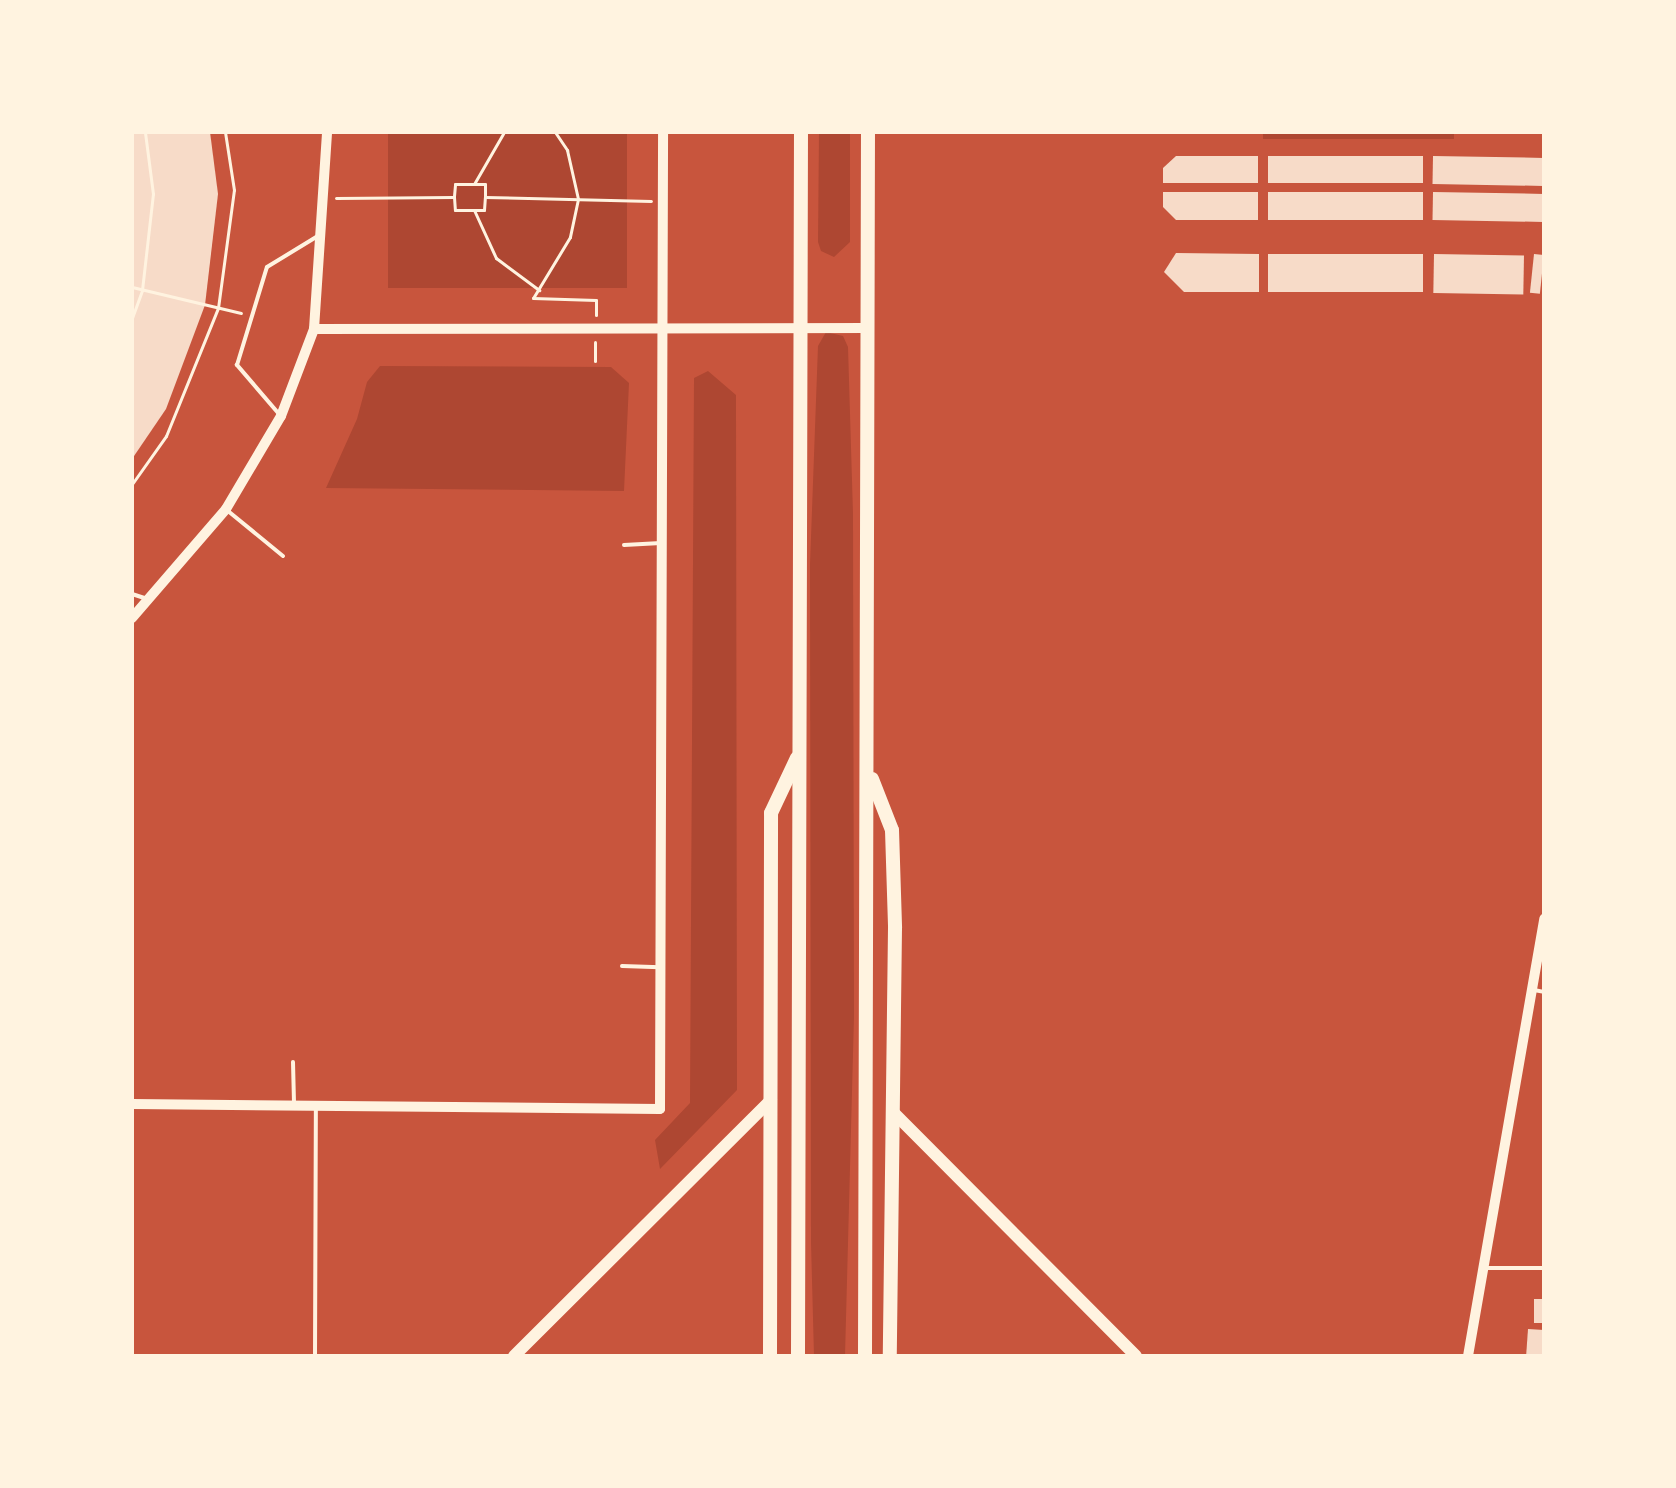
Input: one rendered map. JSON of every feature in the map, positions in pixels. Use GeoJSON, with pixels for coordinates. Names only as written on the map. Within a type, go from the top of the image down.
{"type":"FeatureCollection","features":[{"type":"Feature","properties":{"kind":"highway"},"geometry":{"type":"LineString","coordinates":[[798,1356],[801,132]]}},
{"type":"Feature","properties":{"kind":"highway"},"geometry":{"type":"LineString","coordinates":[[865,1356],[869,771],[868,132]]}},
{"type":"Feature","properties":{"kind":"highway"},"geometry":{"type":"LineString","coordinates":[[770,1356],[771,813],[799,753]]}},
{"type":"Feature","properties":{"kind":"highway"},"geometry":{"type":"LineString","coordinates":[[869,771],[892,830],[890,1356]]}},
{"type":"Feature","properties":{"kind":"main road"},"geometry":{"type":"LineString","coordinates":[[514,1356],[771,1100]]}},
{"type":"Feature","properties":{"kind":"main road"},"geometry":{"type":"LineString","coordinates":[[893,1112],[1136,1356]]}},
{"type":"Feature","properties":{"kind":"street"},"geometry":{"type":"LineString","coordinates":[[132,618],[151,601],[226,509],[281,416],[314,329],[327,198],[327,132]]}},
{"type":"Feature","properties":{"kind":"street"},"geometry":{"type":"LineString","coordinates":[[132,1104],[294,1103],[660,1109],[663,132]]}},
{"type":"Feature","properties":{"kind":"street"},"geometry":{"type":"LineString","coordinates":[[314,329],[662,331],[868,328]]}},
{"type":"Feature","properties":{"kind":"street"},"geometry":{"type":"LineString","coordinates":[[1468,1356],[1544,919]]}},
{"type":"Feature","properties":{"kind":"lane"},"geometry":{"type":"LineString","coordinates":[[281,416],[237,365],[267,267],[324,233]]}},
{"type":"Feature","properties":{"kind":"lane"},"geometry":{"type":"LineString","coordinates":[[226,509],[283,556]]}},
{"type":"Feature","properties":{"kind":"lane"},"geometry":{"type":"LineString","coordinates":[[624,545],[661,543]]}},
{"type":"Feature","properties":{"kind":"lane"},"geometry":{"type":"LineString","coordinates":[[132,594],[151,601]]}},
{"type":"Feature","properties":{"kind":"lane"},"geometry":{"type":"LineString","coordinates":[[622,966],[660,967]]}},
{"type":"Feature","properties":{"kind":"lane"},"geometry":{"type":"LineString","coordinates":[[1532,990],[1544,992]]}},
{"type":"Feature","properties":{"kind":"lane"},"geometry":{"type":"LineString","coordinates":[[293,1062],[294,1103]]}},
{"type":"Feature","properties":{"kind":"lane"},"geometry":{"type":"LineString","coordinates":[[315,1356],[316,1104]]}},
{"type":"Feature","properties":{"kind":"lane"},"geometry":{"type":"LineString","coordinates":[[1481,1268],[1544,1268]]}},
{"type":"Feature","properties":{"kind":"path"},"geometry":{"type":"LineString","coordinates":[[132,318],[142,290],[153,194],[145,132]]}},
{"type":"Feature","properties":{"kind":"path"},"geometry":{"type":"LineString","coordinates":[[132,484],[166,436],[218,308],[234,190],[225,132]]}},
{"type":"Feature","properties":{"kind":"path"},"geometry":{"type":"LineString","coordinates":[[474,184],[504,132]]}},
{"type":"Feature","properties":{"kind":"path"},"geometry":{"type":"LineString","coordinates":[[555,132],[567,150],[578,199],[570,237],[533,298],[596,300],[595,361]]}},
{"type":"Feature","properties":{"kind":"path"},"geometry":{"type":"LineString","coordinates":[[455,184],[474,184],[485,184],[484,210],[455,210],[455,184]]}},
{"type":"Feature","properties":{"kind":"path"},"geometry":{"type":"LineString","coordinates":[[327,198],[454,197]]}},
{"type":"Feature","properties":{"kind":"path"},"geometry":{"type":"LineString","coordinates":[[485,197],[662,201]]}},
{"type":"Feature","properties":{"kind":"path"},"geometry":{"type":"LineString","coordinates":[[474,210],[496,258],[539,290]]}},
{"type":"Feature","properties":{"kind":"path"},"geometry":{"type":"LineString","coordinates":[[132,287],[252,315]]}},
{"type":"Feature","properties":{"kind":"shaded area"},"geometry":{"type":"Polygon","coordinates":[[[388,132],[627,132],[627,288],[388,288],[388,132]]]}},
{"type":"Feature","properties":{"kind":"shaded area"},"geometry":{"type":"Polygon","coordinates":[[[819,132],[850,132],[850,242],[834,257],[821,251],[818,242],[819,132]]]}},
{"type":"Feature","properties":{"kind":"shaded area"},"geometry":{"type":"Polygon","coordinates":[[[1263,132],[1454,132],[1454,139],[1263,139],[1263,132]]]}},
{"type":"Feature","properties":{"kind":"shaded area"},"geometry":{"type":"Polygon","coordinates":[[[826,332],[843,336],[848,347],[853,514],[854,1016],[845,1356],[814,1356],[811,1242],[810,565],[818,346],[826,332]]]}},
{"type":"Feature","properties":{"kind":"shaded area"},"geometry":{"type":"Polygon","coordinates":[[[380,366],[611,367],[629,383],[624,491],[326,488],[357,419],[367,382],[380,366]]]}},
{"type":"Feature","properties":{"kind":"shaded area"},"geometry":{"type":"Polygon","coordinates":[[[708,371],[736,395],[737,1090],[660,1169],[655,1140],[690,1103],[694,378],[708,371]]]}},
{"type":"Feature","properties":{"kind":"building"},"geometry":{"type":"Polygon","coordinates":[[[132,132],[210,132],[218,194],[205,305],[166,409],[132,459],[132,132]]]}},
{"type":"Feature","properties":{"kind":"building"},"geometry":{"type":"Polygon","coordinates":[[[1176,156],[1258,156],[1258,183],[1163,183],[1163,168],[1176,156]]]}},
{"type":"Feature","properties":{"kind":"building"},"geometry":{"type":"Polygon","coordinates":[[[1268,156],[1423,156],[1423,183],[1268,183],[1268,156]]]}},
{"type":"Feature","properties":{"kind":"building"},"geometry":{"type":"Polygon","coordinates":[[[1433,156],[1544,158],[1543,186],[1433,184],[1433,156]]]}},
{"type":"Feature","properties":{"kind":"building"},"geometry":{"type":"Polygon","coordinates":[[[1163,192],[1258,192],[1258,220],[1176,220],[1163,207],[1163,192]]]}},
{"type":"Feature","properties":{"kind":"building"},"geometry":{"type":"Polygon","coordinates":[[[1268,192],[1423,192],[1423,220],[1268,220],[1268,192]]]}},
{"type":"Feature","properties":{"kind":"building"},"geometry":{"type":"Polygon","coordinates":[[[1433,192],[1544,194],[1543,222],[1433,220],[1433,192]]]}},
{"type":"Feature","properties":{"kind":"building"},"geometry":{"type":"Polygon","coordinates":[[[1176,253],[1259,254],[1259,292],[1184,292],[1164,272],[1176,253]]]}},
{"type":"Feature","properties":{"kind":"building"},"geometry":{"type":"Polygon","coordinates":[[[1268,254],[1423,254],[1423,292],[1268,292],[1268,254]]]}},
{"type":"Feature","properties":{"kind":"building"},"geometry":{"type":"Polygon","coordinates":[[[1434,254],[1524,256],[1523,295],[1433,293],[1434,254]]]}},
{"type":"Feature","properties":{"kind":"building"},"geometry":{"type":"Polygon","coordinates":[[[1534,254],[1544,255],[1540,294],[1530,293],[1534,254]]]}},
{"type":"Feature","properties":{"kind":"building"},"geometry":{"type":"Polygon","coordinates":[[[1534,1299],[1544,1299],[1544,1323],[1534,1323],[1534,1299]]]}},
{"type":"Feature","properties":{"kind":"building"},"geometry":{"type":"Polygon","coordinates":[[[1528,1329],[1544,1330],[1542,1356],[1526,1356],[1528,1329]]]}}]}
